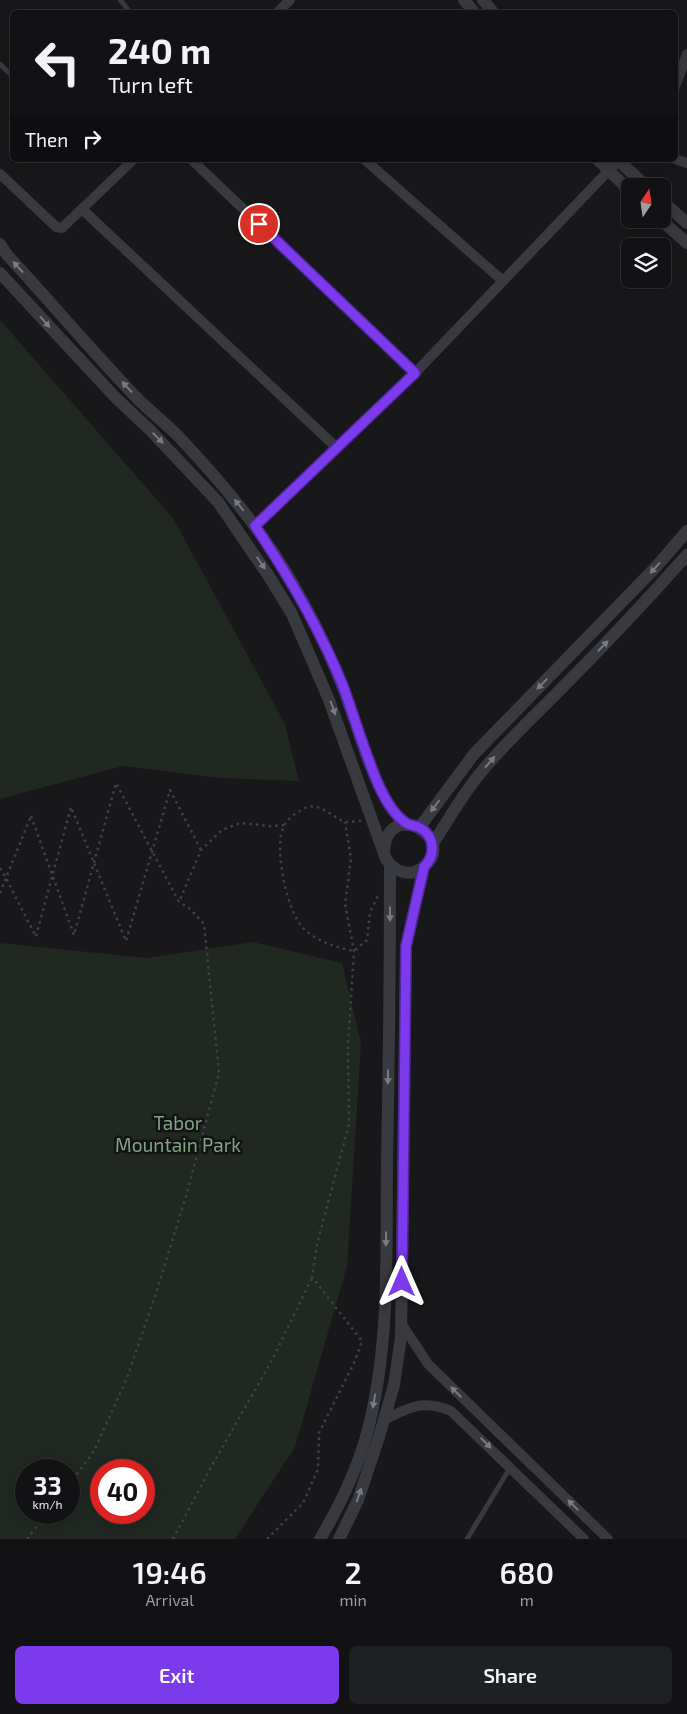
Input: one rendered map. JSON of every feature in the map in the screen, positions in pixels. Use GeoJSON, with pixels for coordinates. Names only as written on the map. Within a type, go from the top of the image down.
{"type":"FeatureCollection","features":[{"type":"Feature","properties":{"kind":"street"},"geometry":{"type":"LineString","coordinates":[[280,10],[290,0]]}},
{"type":"Feature","properties":{"kind":"street"},"geometry":{"type":"LineString","coordinates":[[464,0],[472,10]]}},
{"type":"Feature","properties":{"kind":"street"},"geometry":{"type":"LineString","coordinates":[[483,0],[491,10]]}},
{"type":"Feature","properties":{"kind":"street"},"geometry":{"type":"LineString","coordinates":[[678,79],[687,54]]}},
{"type":"Feature","properties":{"kind":"street"},"geometry":{"type":"LineString","coordinates":[[0,174],[56,227],[62,228],[83,210],[131,162]]}},
{"type":"Feature","properties":{"kind":"street"},"geometry":{"type":"LineString","coordinates":[[194,162],[415,373]]}},
{"type":"Feature","properties":{"kind":"street"},"geometry":{"type":"LineString","coordinates":[[367,162],[503,281]]}},
{"type":"Feature","properties":{"kind":"street"},"geometry":{"type":"LineString","coordinates":[[600,162],[621,183]]}},
{"type":"Feature","properties":{"kind":"street"},"geometry":{"type":"LineString","coordinates":[[255,526],[415,373],[616,162]]}},
{"type":"Feature","properties":{"kind":"street"},"geometry":{"type":"LineString","coordinates":[[620,162],[637,178]]}},
{"type":"Feature","properties":{"kind":"street"},"geometry":{"type":"LineString","coordinates":[[671,209],[687,223]]}},
{"type":"Feature","properties":{"kind":"street"},"geometry":{"type":"LineString","coordinates":[[83,210],[336,448]]}},
{"type":"Feature","properties":{"kind":"street"},"geometry":{"type":"LineString","coordinates":[[670,228],[687,243]]}},
{"type":"Feature","properties":{"kind":"street"},"geometry":{"type":"LineString","coordinates":[[0,244],[8,256],[100,358],[219,480],[255,526],[290,581],[324,642],[380,787],[392,810],[428,835],[432,845]]}},
{"type":"Feature","properties":{"kind":"street"},"geometry":{"type":"LineString","coordinates":[[0,273],[114,398],[183,463],[218,502],[241,534],[292,614],[330,700],[390,866],[388,1151],[382,1351],[371,1418],[355,1468],[331,1521],[320,1539]]}},
{"type":"Feature","properties":{"kind":"street"},"geometry":{"type":"LineString","coordinates":[[384,851],[384,843],[392,830],[399,826],[413,826],[474,754],[655,568],[687,531]]}},
{"type":"Feature","properties":{"kind":"street"},"geometry":{"type":"LineString","coordinates":[[339,1539],[358,1500],[394,1385],[401,1323],[406,946],[424,867],[430,858],[432,845],[454,809],[478,776],[508,741],[649,598],[687,554]]}},
{"type":"Feature","properties":{"kind":"street"},"geometry":{"type":"LineString","coordinates":[[390,866],[404,873],[412,873],[424,867]]}},
{"type":"Feature","properties":{"kind":"street"},"geometry":{"type":"LineString","coordinates":[[401,1323],[428,1364],[608,1539]]}},
{"type":"Feature","properties":{"kind":"street"},"geometry":{"type":"LineString","coordinates":[[384,1420],[412,1406],[425,1404],[439,1406],[451,1411],[584,1539]]}},
{"type":"Feature","properties":{"kind":"street"},"geometry":{"type":"LineString","coordinates":[[510,1468],[518,1452]]}},
{"type":"Feature","properties":{"kind":"lane"},"geometry":{"type":"LineString","coordinates":[[120,0],[128,10]]}},
{"type":"Feature","properties":{"kind":"lane"},"geometry":{"type":"LineString","coordinates":[[0,64],[10,74]]}},
{"type":"Feature","properties":{"kind":"lane"},"geometry":{"type":"LineString","coordinates":[[467,1539],[510,1468]]}},
{"type":"Feature","properties":{"kind":"path"},"geometry":{"type":"LineString","coordinates":[[0,893],[32,816],[74,935],[116,782],[179,902],[189,908],[204,924],[219,1073],[186,1196],[127,1378],[94,1451],[80,1470]]}},
{"type":"Feature","properties":{"kind":"path"},"geometry":{"type":"LineString","coordinates":[[0,868],[36,936],[71,807],[126,941],[170,790],[201,850]]}},
{"type":"Feature","properties":{"kind":"path"},"geometry":{"type":"LineString","coordinates":[[354,951],[323,943],[302,926],[287,896],[279,851],[284,825],[297,812],[308,807],[324,810],[345,822],[373,820]]}},
{"type":"Feature","properties":{"kind":"path"},"geometry":{"type":"LineString","coordinates":[[173,1539],[210,1469],[272,1362],[312,1277],[317,1244],[349,1124],[348,1046],[354,951],[345,904],[351,858],[345,822]]}},
{"type":"Feature","properties":{"kind":"path"},"geometry":{"type":"LineString","coordinates":[[179,902],[201,850],[222,830],[240,823],[270,826],[284,825]]}},
{"type":"Feature","properties":{"kind":"path"},"geometry":{"type":"LineString","coordinates":[[354,951],[367,940],[370,912],[377,897],[390,885]]}},
{"type":"Feature","properties":{"kind":"path"},"geometry":{"type":"LineString","coordinates":[[267,1539],[303,1503],[318,1469],[319,1433],[355,1361],[362,1341],[312,1277]]}},
{"type":"Feature","properties":{"kind":"path"},"geometry":{"type":"LineString","coordinates":[[27,1539],[39,1524]]}},
{"type":"Feature","properties":{"kind":"green space"},"geometry":{"type":"Polygon","coordinates":[[[0,320],[173,518],[285,724],[299,781],[220,778],[123,766],[0,799],[0,320]]]}},
{"type":"Feature","properties":{"kind":"green space","name":"Tabor Mountain Park"},"geometry":{"type":"Polygon","coordinates":[[[253,942],[342,963],[361,1043],[347,1266],[295,1447],[235,1539],[0,1539],[0,943],[147,958],[253,942]]]}},
{"type":"Feature","properties":{"kind":"route"},"geometry":{"type":"LineString","coordinates":[[259,224],[415,373],[255,526],[275,555],[324,642],[380,787],[392,810],[407,824],[422,829],[432,842],[430,858],[424,867],[406,946],[404,982],[402,1282]]}}]}
